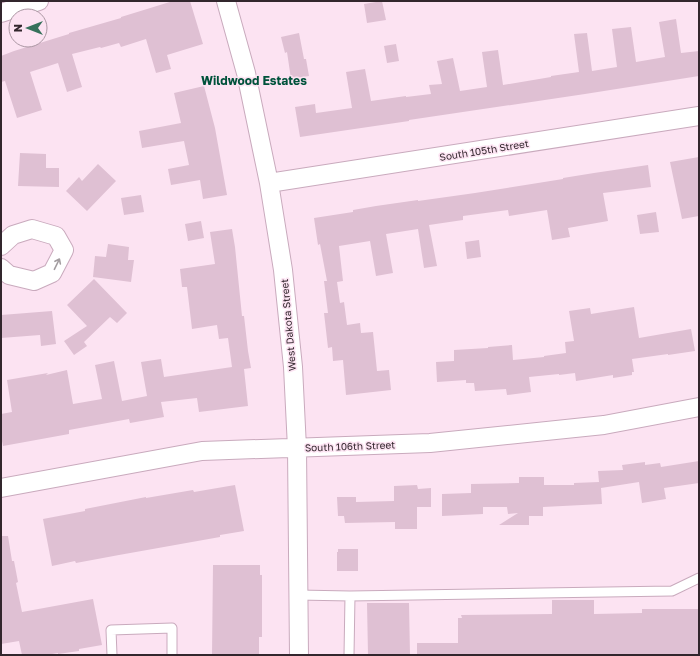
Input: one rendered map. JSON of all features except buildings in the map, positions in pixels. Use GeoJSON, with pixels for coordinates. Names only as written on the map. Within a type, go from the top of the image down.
{"type":"FeatureCollection","features":[{"type":"Feature","properties":{"kind":"street"},"geometry":{"type":"LineString","coordinates":[[1,13],[39,1]]}},
{"type":"Feature","properties":{"kind":"street","name":"West Dakota Street"},"geometry":{"type":"LineString","coordinates":[[226,1],[246,74],[269,183],[283,270],[293,367],[297,448],[299,655]]}},
{"type":"Feature","properties":{"kind":"street","name":"South 105th Street"},"geometry":{"type":"LineString","coordinates":[[269,183],[699,116]]}},
{"type":"Feature","properties":{"kind":"street"},"geometry":{"type":"LineString","coordinates":[[1,246],[13,235],[32,229],[56,236],[64,250],[52,273],[34,281],[9,275],[1,268]]}},
{"type":"Feature","properties":{"kind":"street","name":"South 106th Street"},"geometry":{"type":"LineString","coordinates":[[1,488],[202,451],[438,442],[604,425],[699,407]]}},
{"type":"Feature","properties":{"kind":"lane"},"geometry":{"type":"LineString","coordinates":[[298,595],[350,596],[672,591],[699,578]]}},
{"type":"Feature","properties":{"kind":"lane"},"geometry":{"type":"LineString","coordinates":[[349,655],[350,596]]}},
{"type":"Feature","properties":{"kind":"lane"},"geometry":{"type":"LineString","coordinates":[[112,655],[111,630],[172,628],[172,655]]}},
{"type":"Feature","properties":{"kind":"district","name":"Wildwood Estates"},"geometry":{"type":"Point","coordinates":[254,81]}}]}
